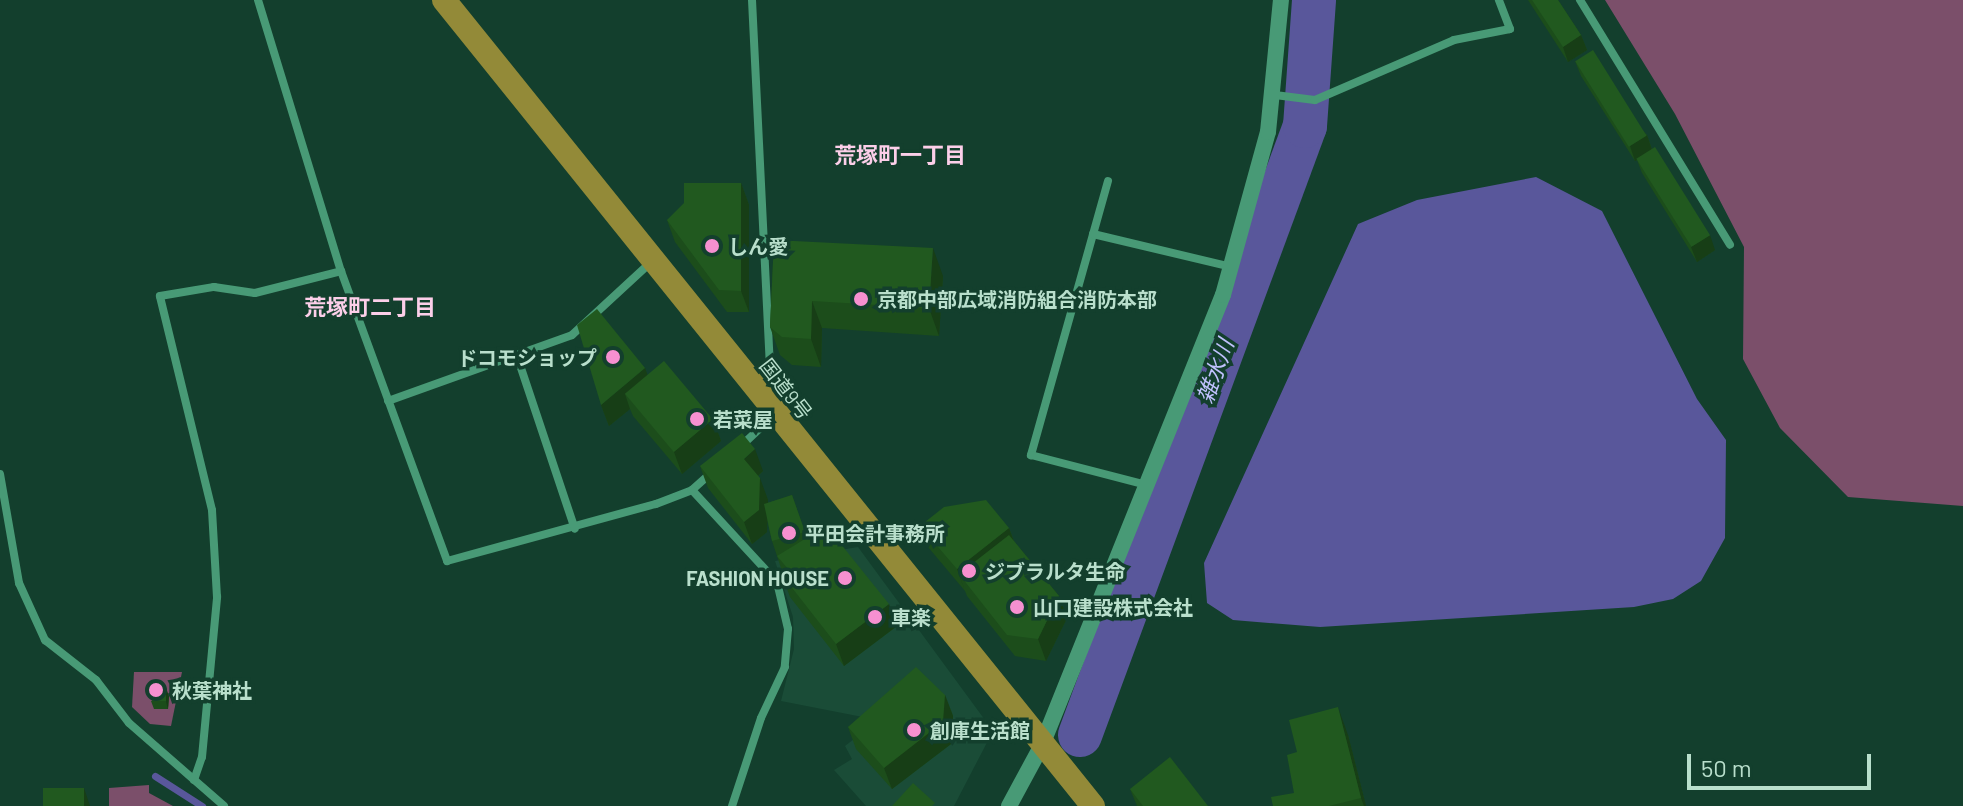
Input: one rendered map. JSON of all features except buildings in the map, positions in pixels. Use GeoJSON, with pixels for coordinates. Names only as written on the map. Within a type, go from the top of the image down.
{"type":"FeatureCollection","features":[{"type":"Feature","properties":{"kind":"highway","name":"国道9号"},"geometry":{"type":"LineString","coordinates":[[444,0],[775,415],[1093,806]]}},
{"type":"Feature","properties":{"kind":"street"},"geometry":{"type":"LineString","coordinates":[[258,0],[341,271],[447,561],[575,529],[692,490],[723,462]]}},
{"type":"Feature","properties":{"kind":"street"},"geometry":{"type":"LineString","coordinates":[[752,0],[770,371],[755,388]]}},
{"type":"Feature","properties":{"kind":"street"},"geometry":{"type":"LineString","coordinates":[[1009,806],[1042,745],[1148,485],[1231,267],[1275,95],[1281,0]]}},
{"type":"Feature","properties":{"kind":"street"},"geometry":{"type":"LineString","coordinates":[[1275,95],[1315,100],[1454,40],[1510,29],[1499,0]]}},
{"type":"Feature","properties":{"kind":"street"},"geometry":{"type":"LineString","coordinates":[[1580,0],[1730,245]]}},
{"type":"Feature","properties":{"kind":"street"},"geometry":{"type":"LineString","coordinates":[[1108,181],[1031,455],[1148,485]]}},
{"type":"Feature","properties":{"kind":"street"},"geometry":{"type":"LineString","coordinates":[[1093,234],[1231,267]]}},
{"type":"Feature","properties":{"kind":"street"},"geometry":{"type":"LineString","coordinates":[[388,401],[572,335],[653,259]]}},
{"type":"Feature","properties":{"kind":"street"},"geometry":{"type":"LineString","coordinates":[[194,780],[202,757],[217,597],[212,510],[160,296],[214,287],[255,293],[341,271]]}},
{"type":"Feature","properties":{"kind":"street"},"geometry":{"type":"LineString","coordinates":[[517,356],[575,529]]}},
{"type":"Feature","properties":{"kind":"street"},"geometry":{"type":"LineString","coordinates":[[734,452],[775,415]]}},
{"type":"Feature","properties":{"kind":"street"},"geometry":{"type":"LineString","coordinates":[[0,474],[19,583],[45,640],[96,680],[129,723],[222,806]]}},
{"type":"Feature","properties":{"kind":"street"},"geometry":{"type":"LineString","coordinates":[[692,490],[777,582],[788,629],[785,667],[761,718],[732,806]]}},
{"type":"Feature","properties":{"kind":"shaded area"},"geometry":{"type":"Polygon","coordinates":[[[1605,0],[1963,0],[1963,506],[1848,497],[1780,428],[1743,359],[1744,247],[1675,114],[1605,0]]]}},
{"type":"Feature","properties":{"kind":"shaded area"},"geometry":{"type":"Polygon","coordinates":[[[1536,177],[1602,211],[1697,399],[1726,440],[1725,538],[1701,581],[1673,599],[1634,607],[1320,627],[1233,620],[1207,603],[1204,563],[1358,224],[1417,200],[1536,177]]]}},
{"type":"Feature","properties":{"kind":"shaded area"},"geometry":{"type":"Polygon","coordinates":[[[858,547],[993,731],[954,806],[866,806],[834,770],[852,759],[845,746],[878,720],[781,701],[794,649],[793,617],[775,561],[858,547]]]}},
{"type":"Feature","properties":{"kind":"shaded area","name":"秋葉神社"},"geometry":{"type":"Polygon","coordinates":[[[134,672],[182,672],[171,726],[150,724],[132,707],[134,672]]]}},
{"type":"Feature","properties":{"kind":"shaded area"},"geometry":{"type":"Polygon","coordinates":[[[149,785],[149,793],[173,806],[109,806],[109,788],[149,785]]]}},
{"type":"Feature","properties":{"kind":"waterway","name":"雑水川"},"geometry":{"type":"LineString","coordinates":[[1080,735],[1305,126],[1314,0]]}},
{"type":"Feature","properties":{"kind":"waterway"},"geometry":{"type":"LineString","coordinates":[[155,776],[202,806]]}},
{"type":"Feature","properties":{"kind":"place","name":"しん愛"},"geometry":{"type":"Point","coordinates":[712,246]}},
{"type":"Feature","properties":{"kind":"place","name":"京都中部広域消防組合消防本部"},"geometry":{"type":"Point","coordinates":[861,299]}},
{"type":"Feature","properties":{"kind":"place","name":"ドコモショップ"},"geometry":{"type":"Point","coordinates":[613,357]}},
{"type":"Feature","properties":{"kind":"place","name":"若菜屋"},"geometry":{"type":"Point","coordinates":[697,419]}},
{"type":"Feature","properties":{"kind":"place","name":"平田会計事務所"},"geometry":{"type":"Point","coordinates":[789,533]}},
{"type":"Feature","properties":{"kind":"place","name":"ジブラルタ生命"},"geometry":{"type":"Point","coordinates":[969,571]}},
{"type":"Feature","properties":{"kind":"place","name":"FASHION HOUSE"},"geometry":{"type":"Point","coordinates":[845,578]}},
{"type":"Feature","properties":{"kind":"place","name":"山口建設株式会社"},"geometry":{"type":"Point","coordinates":[1017,607]}},
{"type":"Feature","properties":{"kind":"place","name":"車楽"},"geometry":{"type":"Point","coordinates":[875,617]}},
{"type":"Feature","properties":{"kind":"place","name":"秋葉神社"},"geometry":{"type":"Point","coordinates":[156,690]}},
{"type":"Feature","properties":{"kind":"place","name":"創庫生活館"},"geometry":{"type":"Point","coordinates":[914,730]}},
{"type":"Feature","properties":{"kind":"district","name":"荒塚町一丁目"},"geometry":{"type":"Point","coordinates":[900,155]}},
{"type":"Feature","properties":{"kind":"district","name":"荒塚町二丁目"},"geometry":{"type":"Point","coordinates":[370,307]}}]}
